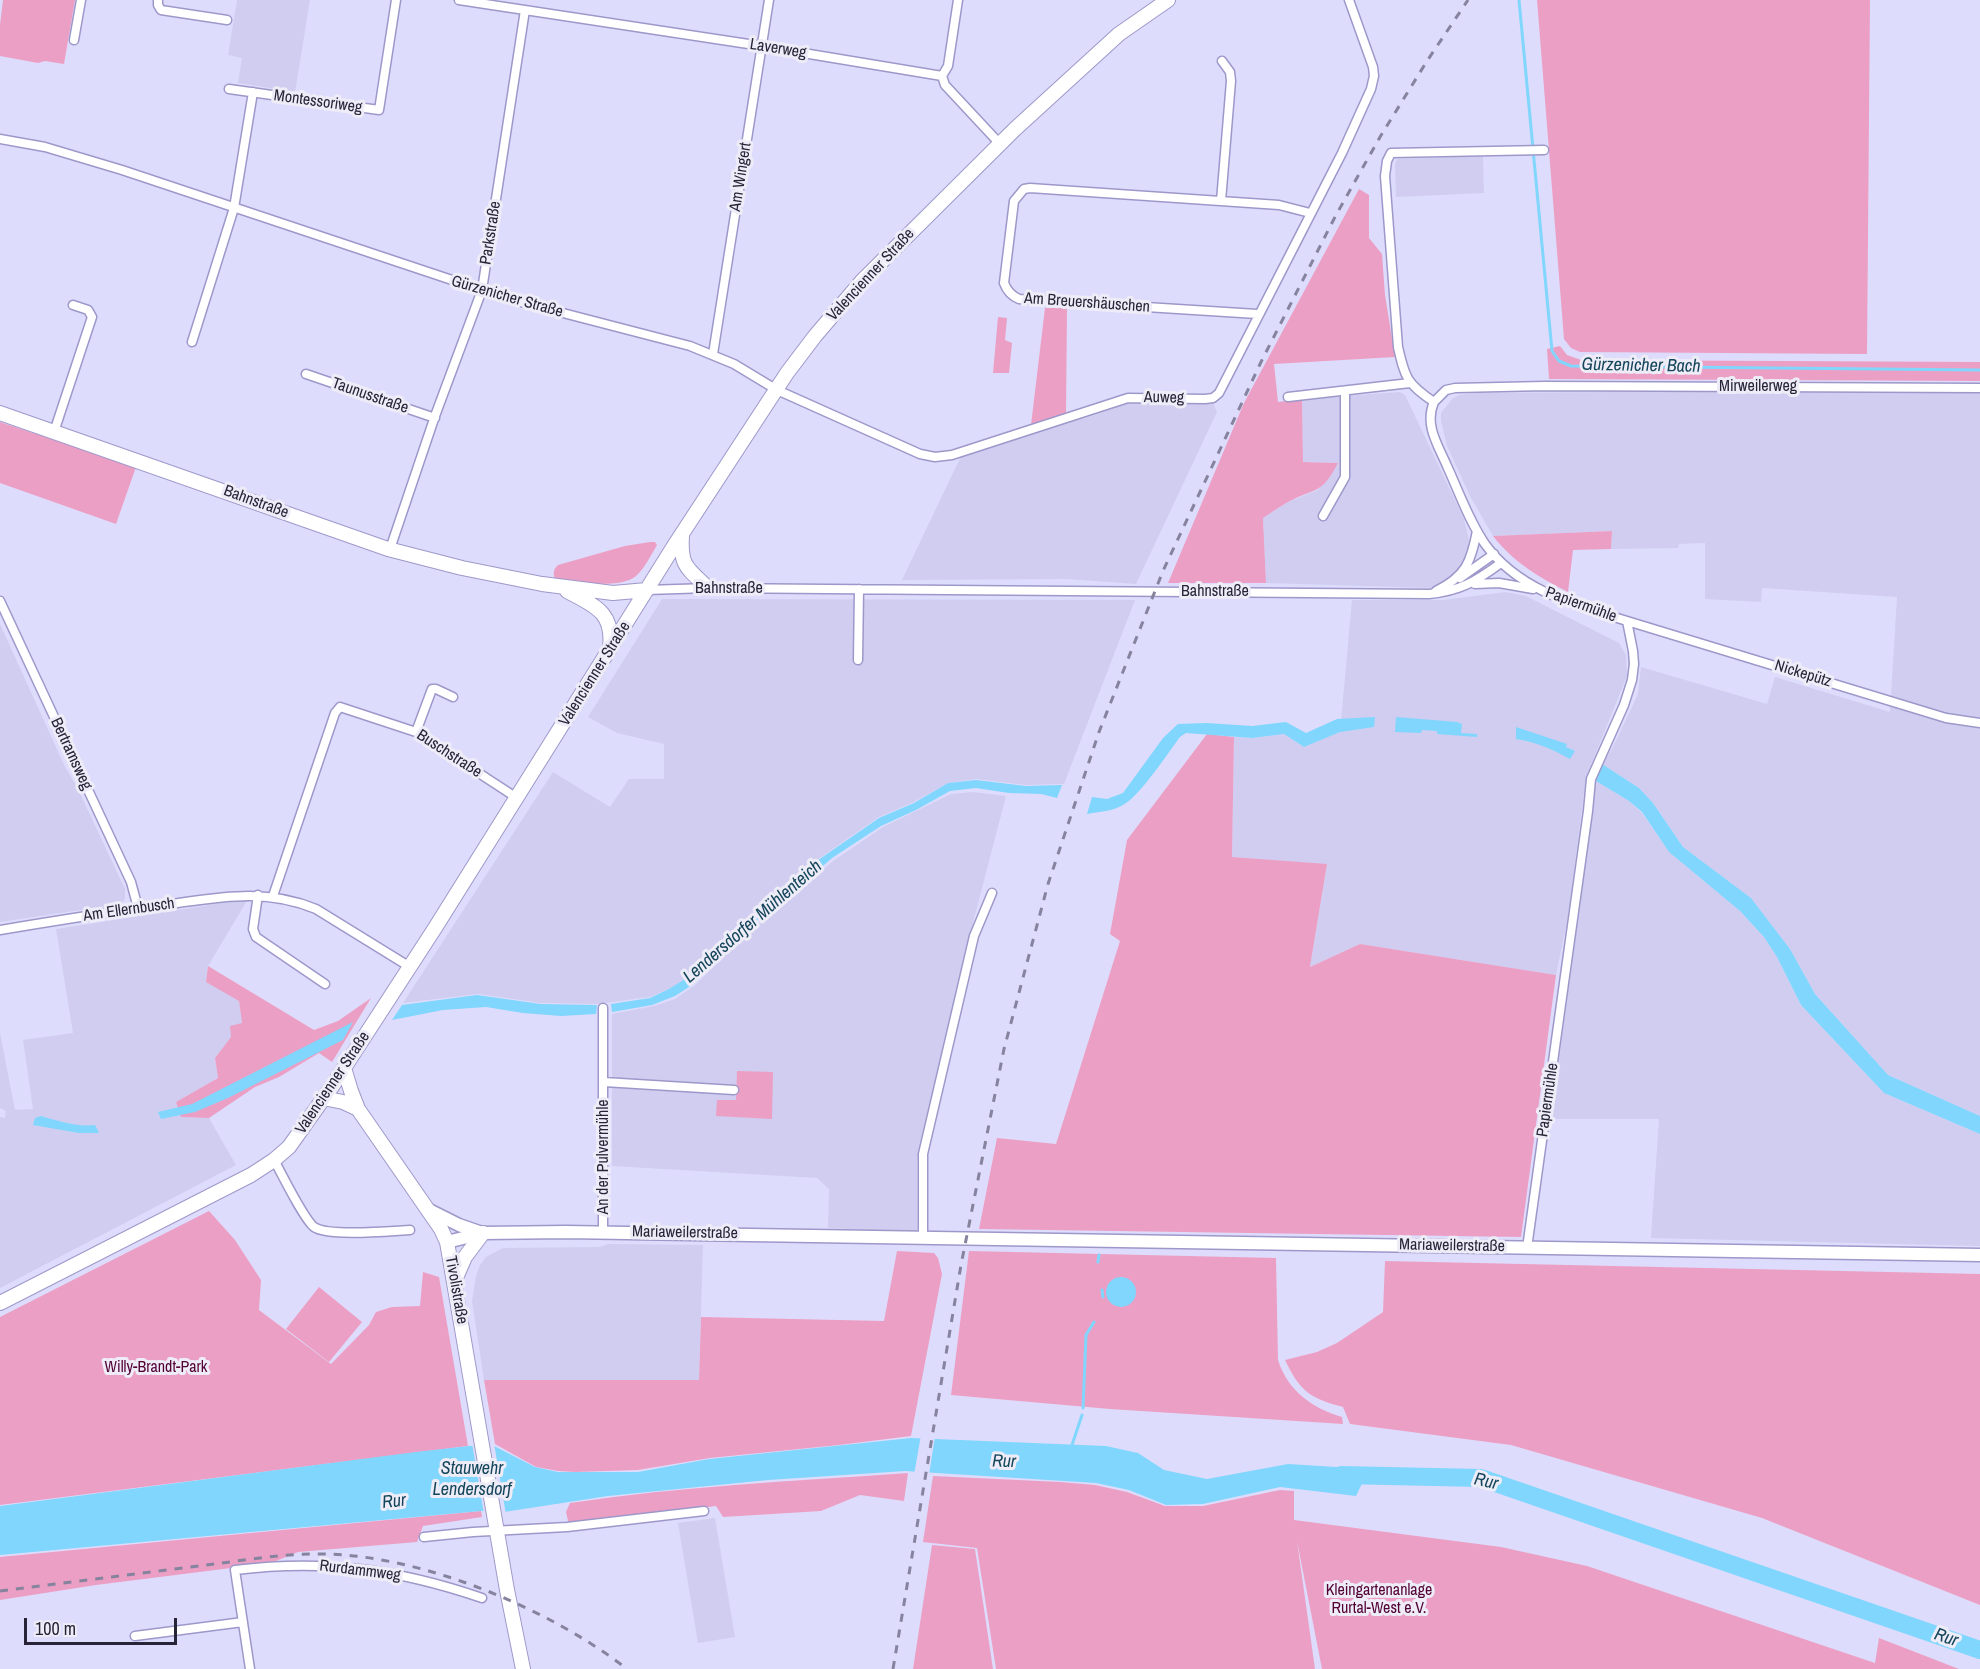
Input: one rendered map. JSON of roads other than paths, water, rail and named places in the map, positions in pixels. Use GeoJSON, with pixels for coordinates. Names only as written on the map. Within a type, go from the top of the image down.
{"type":"FeatureCollection","features":[{"type":"Feature","properties":{"kind":"main road","name":"Valencienner Straße"},"geometry":{"type":"LineString","coordinates":[[0,1303],[225,1188],[274,1160],[295,1139],[410,967],[682,534],[801,354],[842,302],[1000,144],[1119,34],[1168,0]]}},
{"type":"Feature","properties":{"kind":"main road","name":"Bahnstraße"},"geometry":{"type":"LineString","coordinates":[[0,412],[390,549],[462,568],[559,587],[613,593],[647,590]]}},
{"type":"Feature","properties":{"kind":"main road"},"geometry":{"type":"LineString","coordinates":[[682,534],[681,554],[686,568],[708,588]]}},
{"type":"Feature","properties":{"kind":"main road"},"geometry":{"type":"LineString","coordinates":[[559,587],[592,606],[608,620],[611,634],[609,650]]}},
{"type":"Feature","properties":{"kind":"main road","name":"Tivolistraße"},"geometry":{"type":"LineString","coordinates":[[344,1068],[358,1109],[447,1242],[523,1669]]}},
{"type":"Feature","properties":{"kind":"main road"},"geometry":{"type":"LineString","coordinates":[[323,1098],[344,1102],[358,1109]]}},
{"type":"Feature","properties":{"kind":"main road"},"geometry":{"type":"LineString","coordinates":[[427,1209],[444,1219],[483,1233],[465,1257],[455,1280]]}},
{"type":"Feature","properties":{"kind":"main road","name":"Mariaweilerstraße"},"geometry":{"type":"LineString","coordinates":[[447,1242],[483,1233],[603,1232],[1980,1255]]}},
{"type":"Feature","properties":{"kind":"street"},"geometry":{"type":"LineString","coordinates":[[74,40],[81,0]]}},
{"type":"Feature","properties":{"kind":"street"},"geometry":{"type":"LineString","coordinates":[[158,0],[161,10],[227,20]]}},
{"type":"Feature","properties":{"kind":"street","name":"Montessoriweg"},"geometry":{"type":"LineString","coordinates":[[253,93],[379,110],[396,0]]}},
{"type":"Feature","properties":{"kind":"street","name":"Laverweg"},"geometry":{"type":"LineString","coordinates":[[459,0],[942,76]]}},
{"type":"Feature","properties":{"kind":"street","name":"Am Wingert"},"geometry":{"type":"LineString","coordinates":[[713,354],[769,0]]}},
{"type":"Feature","properties":{"kind":"street"},"geometry":{"type":"LineString","coordinates":[[958,0],[948,66],[942,76],[945,85],[1000,144]]}},
{"type":"Feature","properties":{"kind":"street","name":"Auweg"},"geometry":{"type":"LineString","coordinates":[[777,390],[920,454],[935,457],[952,455],[1128,398],[1213,398],[1219,393],[1257,314],[1342,153],[1371,89],[1374,67],[1349,0]]}},
{"type":"Feature","properties":{"kind":"street","name":"Parkstraße"},"geometry":{"type":"LineString","coordinates":[[390,549],[482,290],[525,10]]}},
{"type":"Feature","properties":{"kind":"street"},"geometry":{"type":"LineString","coordinates":[[1221,201],[1232,81],[1230,72],[1222,61]]}},
{"type":"Feature","properties":{"kind":"street"},"geometry":{"type":"LineString","coordinates":[[192,342],[234,208],[253,93],[229,89]]}},
{"type":"Feature","properties":{"kind":"street","name":"Gürzenicher Straße"},"geometry":{"type":"LineString","coordinates":[[0,139],[45,147],[80,157],[482,290],[554,312],[671,341],[713,354],[735,364],[777,390]]}},
{"type":"Feature","properties":{"kind":"street"},"geometry":{"type":"LineString","coordinates":[[1434,402],[1410,383],[1405,376],[1398,348],[1385,176],[1387,161],[1391,153],[1542,150]]}},
{"type":"Feature","properties":{"kind":"street","name":"Am Breuershäuschen"},"geometry":{"type":"LineString","coordinates":[[1257,314],[1014,297],[1006,289],[1004,283],[1014,201],[1024,189],[1030,188],[1279,205],[1310,213]]}},
{"type":"Feature","properties":{"kind":"street"},"geometry":{"type":"LineString","coordinates":[[54,432],[92,317],[88,310],[73,305]]}},
{"type":"Feature","properties":{"kind":"street","name":"Taunusstraße"},"geometry":{"type":"LineString","coordinates":[[306,374],[435,418]]}},
{"type":"Feature","properties":{"kind":"street"},"geometry":{"type":"LineString","coordinates":[[1288,397],[1410,383]]}},
{"type":"Feature","properties":{"kind":"street","name":"Mirweilerweg"},"geometry":{"type":"LineString","coordinates":[[1434,402],[1446,390],[1455,388],[1568,386],[1980,388]]}},
{"type":"Feature","properties":{"kind":"street"},"geometry":{"type":"LineString","coordinates":[[1323,516],[1345,477],[1345,392]]}},
{"type":"Feature","properties":{"kind":"street","name":"Papiermühle"},"geometry":{"type":"LineString","coordinates":[[1434,402],[1429,412],[1432,432],[1477,531],[1501,563],[1539,590],[1581,607],[1627,621],[1633,651],[1632,680],[1624,705],[1591,779],[1527,1248]]}},
{"type":"Feature","properties":{"kind":"street","name":"Bahnstraße"},"geometry":{"type":"LineString","coordinates":[[1448,584],[1468,564],[1477,531]]}},
{"type":"Feature","properties":{"kind":"street","name":"Bahnstraße"},"geometry":{"type":"LineString","coordinates":[[1430,594],[1466,574],[1494,554]]}},
{"type":"Feature","properties":{"kind":"street","name":"Bahnstraße"},"geometry":{"type":"LineString","coordinates":[[647,590],[708,588],[1430,594],[1449,592],[1466,585],[1479,579],[1501,563]]}},
{"type":"Feature","properties":{"kind":"street","name":"Bahnstraße"},"geometry":{"type":"LineString","coordinates":[[1466,585],[1499,583],[1539,590]]}},
{"type":"Feature","properties":{"kind":"street"},"geometry":{"type":"LineString","coordinates":[[858,660],[859,589]]}},
{"type":"Feature","properties":{"kind":"street","name":"Bertramsweg"},"geometry":{"type":"LineString","coordinates":[[0,601],[131,882],[138,908]]}},
{"type":"Feature","properties":{"kind":"street","name":"Nickepütz"},"geometry":{"type":"LineString","coordinates":[[1627,621],[1946,718],[1980,723]]}},
{"type":"Feature","properties":{"kind":"street"},"geometry":{"type":"LineString","coordinates":[[416,732],[432,689],[453,697]]}},
{"type":"Feature","properties":{"kind":"street","name":"Buschstraße"},"geometry":{"type":"LineString","coordinates":[[273,896],[338,709],[343,707],[416,732],[517,798]]}},
{"type":"Feature","properties":{"kind":"street"},"geometry":{"type":"LineString","coordinates":[[923,1238],[923,1154],[974,936],[992,893]]}},
{"type":"Feature","properties":{"kind":"street","name":"Am Ellernbusch"},"geometry":{"type":"LineString","coordinates":[[0,930],[232,895],[273,896],[316,909],[410,967]]}},
{"type":"Feature","properties":{"kind":"street"},"geometry":{"type":"LineString","coordinates":[[258,895],[253,921],[256,937],[325,984]]}},
{"type":"Feature","properties":{"kind":"street","name":"An der Pulvermühle"},"geometry":{"type":"LineString","coordinates":[[603,1008],[603,1232]]}},
{"type":"Feature","properties":{"kind":"street","name":"An der Pulvermühle"},"geometry":{"type":"LineString","coordinates":[[604,1082],[734,1090]]}},
{"type":"Feature","properties":{"kind":"street"},"geometry":{"type":"LineString","coordinates":[[274,1160],[305,1214],[316,1228],[331,1232],[410,1230]]}},
{"type":"Feature","properties":{"kind":"street"},"geometry":{"type":"LineString","coordinates":[[424,1537],[497,1528],[567,1527],[704,1511]]}},
{"type":"Feature","properties":{"kind":"street","name":"Rurdammweg"},"geometry":{"type":"LineString","coordinates":[[243,1622],[235,1570],[271,1566],[341,1566],[429,1581],[482,1598]]}},
{"type":"Feature","properties":{"kind":"street"},"geometry":{"type":"LineString","coordinates":[[135,1636],[243,1622],[250,1669]]}},
{"type":"Feature","properties":{"kind":"water"},"geometry":{"type":"Polygon","coordinates":[[[1375,717],[1374,727],[1340,732],[1304,747],[1284,734],[1252,738],[1186,733],[1180,737],[1145,784],[1130,800],[1115,809],[1087,814],[1092,797],[1107,799],[1123,793],[1163,738],[1178,724],[1252,726],[1286,722],[1306,733],[1337,719],[1375,717]]]}},
{"type":"Feature","properties":{"kind":"water"},"geometry":{"type":"Polygon","coordinates":[[[1396,717],[1457,722],[1462,724],[1461,733],[1477,734],[1477,737],[1437,734],[1437,731],[1422,730],[1421,733],[1395,732],[1396,717]]]}},
{"type":"Feature","properties":{"kind":"water"},"geometry":{"type":"Polygon","coordinates":[[[1516,727],[1567,744],[1566,747],[1575,751],[1570,759],[1544,746],[1516,739],[1516,727]]]}},
{"type":"Feature","properties":{"kind":"water"},"geometry":{"type":"Polygon","coordinates":[[[1602,764],[1639,788],[1653,803],[1683,847],[1751,898],[1790,949],[1815,994],[1888,1075],[1980,1116],[1980,1134],[1884,1093],[1801,1005],[1777,957],[1764,937],[1740,911],[1669,852],[1642,812],[1629,801],[1596,781],[1602,764]]]}},
{"type":"Feature","properties":{"kind":"water","name":"Lendersdorfer Mühlenteich"},"geometry":{"type":"Polygon","coordinates":[[[976,780],[1026,786],[1062,785],[1057,798],[1041,794],[1009,793],[976,788],[950,791],[881,826],[832,858],[782,902],[754,922],[730,949],[692,985],[675,996],[652,1005],[612,1012],[611,1004],[650,998],[688,977],[721,948],[749,917],[779,895],[811,865],[879,818],[914,803],[948,783],[976,780]]]}},
{"type":"Feature","properties":{"kind":"water"},"geometry":{"type":"Polygon","coordinates":[[[477,995],[541,1004],[597,1005],[596,1014],[561,1016],[486,1007],[443,1010],[392,1020],[402,1005],[477,995]]]}},
{"type":"Feature","properties":{"kind":"water"},"geometry":{"type":"Polygon","coordinates":[[[353,1022],[343,1040],[228,1098],[195,1112],[161,1119],[158,1112],[192,1104],[353,1022]]]}},
{"type":"Feature","properties":{"kind":"water"},"geometry":{"type":"Polygon","coordinates":[[[41,1116],[61,1122],[95,1125],[99,1133],[79,1133],[33,1125],[35,1118],[41,1116]]]}},
{"type":"Feature","properties":{"kind":"water"},"geometry":{"type":"Polygon","coordinates":[[[1121,1277],[1132,1281],[1136,1292],[1132,1303],[1121,1307],[1110,1303],[1106,1292],[1110,1281],[1121,1277]]]}},
{"type":"Feature","properties":{"kind":"water","name":"Stauwehr Lendersdorf"},"geometry":{"type":"Polygon","coordinates":[[[911,1438],[1106,1446],[1138,1453],[1164,1470],[1207,1479],[1288,1464],[1369,1469],[1356,1496],[1280,1487],[1203,1504],[1166,1505],[1129,1490],[1096,1483],[905,1471],[768,1480],[608,1496],[504,1512],[481,1511],[0,1555],[0,1506],[416,1452],[469,1446],[494,1446],[535,1467],[558,1472],[638,1472],[709,1459],[911,1438]]]}},
{"type":"Feature","properties":{"kind":"waterway","name":"Gürzenicher Bach"},"geometry":{"type":"LineString","coordinates":[[1519,0],[1552,351],[1559,361],[1571,366],[1980,370]]}},
{"type":"Feature","properties":{"kind":"waterway"},"geometry":{"type":"LineString","coordinates":[[1098,1262],[1099,1255]]}},
{"type":"Feature","properties":{"kind":"waterway"},"geometry":{"type":"LineString","coordinates":[[1102,1290],[1103,1297]]}},
{"type":"Feature","properties":{"kind":"waterway"},"geometry":{"type":"LineString","coordinates":[[1083,1408],[1086,1335],[1094,1322]]}},
{"type":"Feature","properties":{"kind":"waterway"},"geometry":{"type":"LineString","coordinates":[[1071,1448],[1082,1415]]}},
{"type":"Feature","properties":{"kind":"waterway","name":"Rur"},"geometry":{"type":"LineString","coordinates":[[1341,1475],[1481,1478],[1980,1650]]}},
{"type":"Feature","properties":{"kind":"railway"},"geometry":{"type":"LineString","coordinates":[[893,1669],[961,1265],[1004,1049],[1048,884],[1099,732],[1163,571],[1261,362],[1336,215],[1380,137],[1468,0]]}},
{"type":"Feature","properties":{"kind":"railway"},"geometry":{"type":"LineString","coordinates":[[0,1591],[277,1556],[325,1554],[363,1557],[403,1564],[444,1575],[484,1590],[561,1626],[627,1669]]}},
{"type":"Feature","properties":{"kind":"park label","name":"Willy-Brandt-Park"},"geometry":{"type":"Point","coordinates":[156,1368]}},
{"type":"Feature","properties":{"kind":"park label","name":"Kleingartenanlage Rurtal-West e.V."},"geometry":{"type":"Point","coordinates":[1379,1600]}}]}
